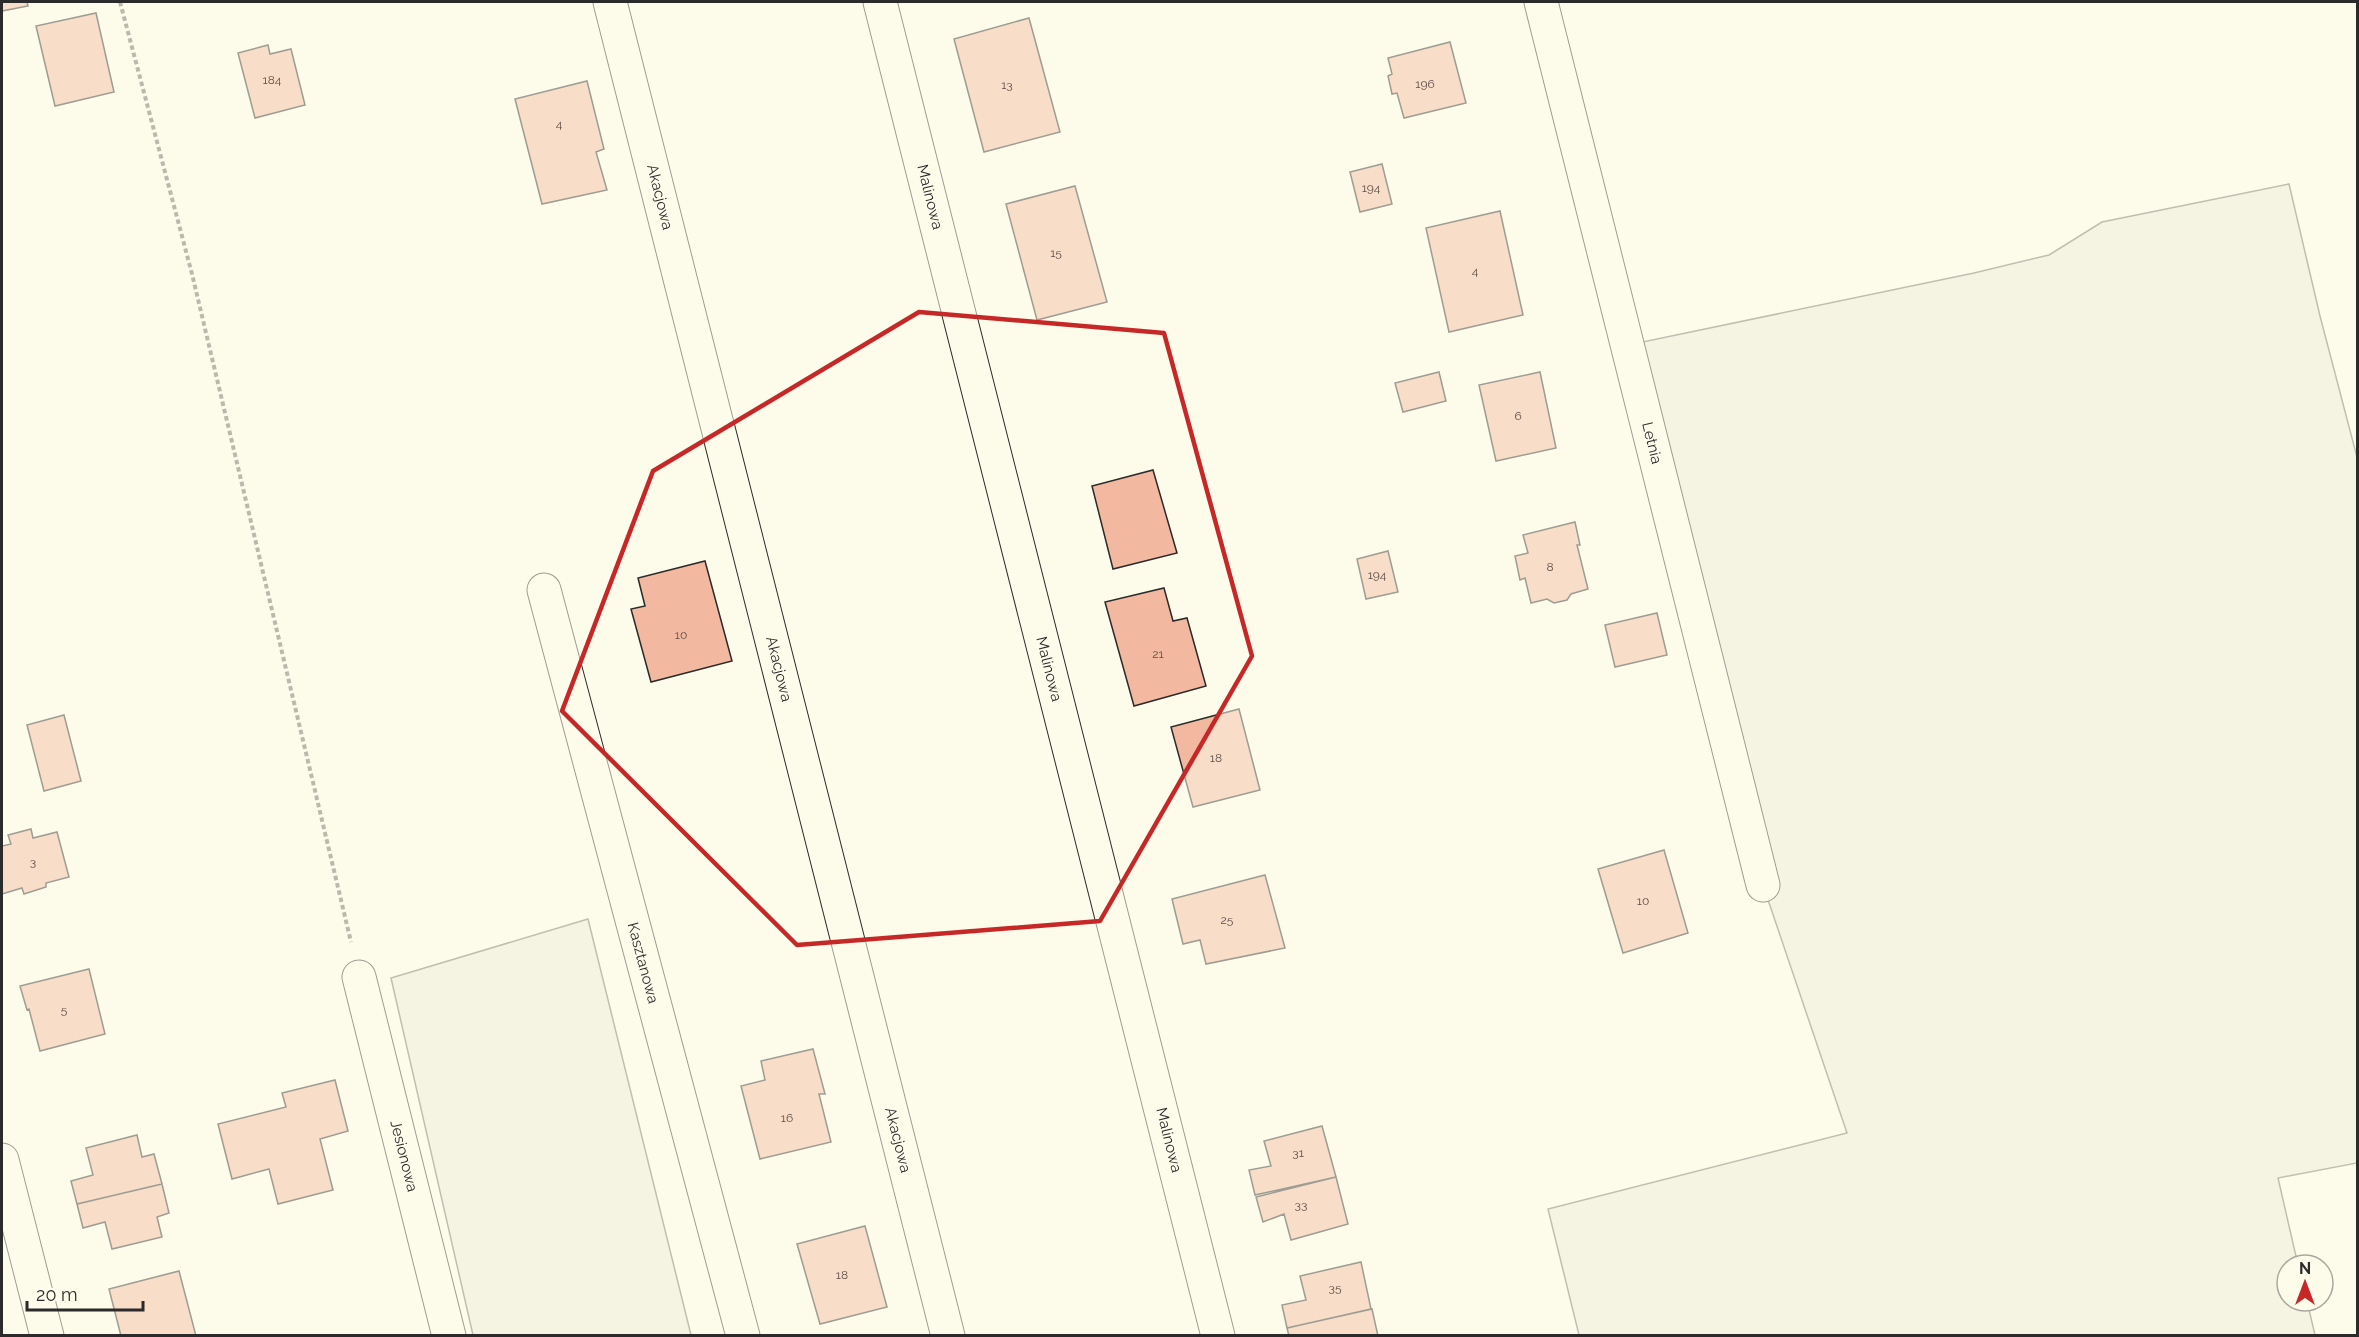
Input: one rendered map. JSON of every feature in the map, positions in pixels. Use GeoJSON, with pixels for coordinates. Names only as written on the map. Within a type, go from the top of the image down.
{"type":"FeatureCollection","features":[{"type":"Feature","properties":{"kind":"street","name":"Akacjowa"},"geometry":{"type":"LineString","coordinates":[[610,2],[948,1335]]}},
{"type":"Feature","properties":{"kind":"street","name":"Malinowa"},"geometry":{"type":"LineString","coordinates":[[880,2],[1218,1335]]}},
{"type":"Feature","properties":{"kind":"street","name":"Letnia"},"geometry":{"type":"LineString","coordinates":[[1540,2],[1763,885]]}},
{"type":"Feature","properties":{"kind":"street","name":"Kasztanowa"},"geometry":{"type":"LineString","coordinates":[[544,590],[743,1335]]}},
{"type":"Feature","properties":{"kind":"street","name":"Jesionowa"},"geometry":{"type":"LineString","coordinates":[[359,976],[449,1335]]}},
{"type":"Feature","properties":{"kind":"street"},"geometry":{"type":"LineString","coordinates":[[2,1160],[47,1335]]}},
{"type":"Feature","properties":{"kind":"path"},"geometry":{"type":"LineString","coordinates":[[120,2],[192,274],[359,976]]}},
{"type":"Feature","properties":{"kind":"highlighted area"},"geometry":{"type":"Polygon","coordinates":[[[919,312],[1164,333],[1252,656],[1100,921],[797,945],[562,711],[653,471],[919,312]]]}},
{"type":"Feature","properties":{"kind":"shaded area"},"geometry":{"type":"Polygon","coordinates":[[[2289,184],[2320,316],[2358,461],[2357,1163],[2278,1178],[2295,1253],[2275,1253],[2275,1313],[2310,1313],[2315,1335],[1579,1335],[1548,1209],[1847,1133],[1763,885],[1628,345],[1974,273],[2049,255],[2102,222],[2289,184]]]}},
{"type":"Feature","properties":{"kind":"shaded area"},"geometry":{"type":"Polygon","coordinates":[[[588,919],[691,1335],[473,1335],[391,978],[588,919]]]}},
{"type":"Feature","properties":{"kind":"building"},"geometry":{"type":"Polygon","coordinates":[[[2,2],[27,2],[28,6],[2,11],[2,2]]]}},
{"type":"Feature","properties":{"kind":"building"},"geometry":{"type":"Polygon","coordinates":[[[96,13],[114,92],[55,106],[36,26],[96,13]]]}},
{"type":"Feature","properties":{"kind":"building"},"geometry":{"type":"Polygon","coordinates":[[[1029,18],[1060,132],[984,152],[954,39],[1029,18]]]}},
{"type":"Feature","properties":{"kind":"building"},"geometry":{"type":"Polygon","coordinates":[[[1450,42],[1466,103],[1404,118],[1397,93],[1392,94],[1388,76],[1392,74],[1388,58],[1450,42]]]}},
{"type":"Feature","properties":{"kind":"building"},"geometry":{"type":"Polygon","coordinates":[[[268,45],[270,54],[291,49],[305,105],[255,118],[238,53],[268,45]]]}},
{"type":"Feature","properties":{"kind":"building"},"geometry":{"type":"Polygon","coordinates":[[[587,81],[604,149],[596,152],[607,190],[542,204],[515,99],[587,81]]]}},
{"type":"Feature","properties":{"kind":"building"},"geometry":{"type":"Polygon","coordinates":[[[1382,164],[1392,204],[1360,212],[1350,172],[1382,164]]]}},
{"type":"Feature","properties":{"kind":"building"},"geometry":{"type":"Polygon","coordinates":[[[1075,186],[1107,302],[1037,320],[1006,204],[1075,186]]]}},
{"type":"Feature","properties":{"kind":"building"},"geometry":{"type":"Polygon","coordinates":[[[1500,211],[1523,315],[1449,332],[1426,228],[1500,211]]]}},
{"type":"Feature","properties":{"kind":"building"},"geometry":{"type":"Polygon","coordinates":[[[1439,372],[1446,401],[1403,412],[1395,383],[1439,372]]]}},
{"type":"Feature","properties":{"kind":"building"},"geometry":{"type":"Polygon","coordinates":[[[1540,372],[1556,448],[1496,461],[1479,385],[1540,372]]]}},
{"type":"Feature","properties":{"kind":"building"},"geometry":{"type":"Polygon","coordinates":[[[1153,470],[1177,553],[1113,569],[1092,486],[1153,470]]]}},
{"type":"Feature","properties":{"kind":"building"},"geometry":{"type":"Polygon","coordinates":[[[1575,522],[1580,545],[1577,545],[1588,589],[1571,594],[1567,600],[1554,603],[1547,599],[1531,603],[1525,578],[1520,580],[1515,556],[1528,553],[1523,535],[1575,522]]]}},
{"type":"Feature","properties":{"kind":"building"},"geometry":{"type":"Polygon","coordinates":[[[1388,551],[1398,592],[1366,599],[1357,559],[1388,551]]]}},
{"type":"Feature","properties":{"kind":"building"},"geometry":{"type":"Polygon","coordinates":[[[705,561],[732,661],[651,682],[631,609],[645,606],[638,578],[705,561]]]}},
{"type":"Feature","properties":{"kind":"building"},"geometry":{"type":"Polygon","coordinates":[[[1164,588],[1173,621],[1187,618],[1206,686],[1134,706],[1105,602],[1164,588]]]}},
{"type":"Feature","properties":{"kind":"building"},"geometry":{"type":"Polygon","coordinates":[[[1657,613],[1667,655],[1615,667],[1605,625],[1657,613]]]}},
{"type":"Feature","properties":{"kind":"building"},"geometry":{"type":"Polygon","coordinates":[[[1239,709],[1260,790],[1193,807],[1171,727],[1239,709]]]}},
{"type":"Feature","properties":{"kind":"building"},"geometry":{"type":"Polygon","coordinates":[[[64,715],[81,781],[44,791],[27,725],[64,715]]]}},
{"type":"Feature","properties":{"kind":"building"},"geometry":{"type":"Polygon","coordinates":[[[31,829],[33,838],[57,832],[69,877],[46,883],[46,887],[24,894],[22,888],[2,894],[2,846],[11,844],[8,835],[31,829]]]}},
{"type":"Feature","properties":{"kind":"building"},"geometry":{"type":"Polygon","coordinates":[[[1664,850],[1688,933],[1623,953],[1598,869],[1664,850]]]}},
{"type":"Feature","properties":{"kind":"building"},"geometry":{"type":"Polygon","coordinates":[[[1265,875],[1285,948],[1206,964],[1200,940],[1183,944],[1172,899],[1265,875]]]}},
{"type":"Feature","properties":{"kind":"building"},"geometry":{"type":"Polygon","coordinates":[[[89,969],[105,1034],[40,1051],[29,1009],[27,1010],[20,986],[89,969]]]}},
{"type":"Feature","properties":{"kind":"building"},"geometry":{"type":"Polygon","coordinates":[[[813,1049],[825,1094],[819,1094],[831,1142],[760,1159],[741,1086],[765,1080],[761,1061],[813,1049]]]}},
{"type":"Feature","properties":{"kind":"building"},"geometry":{"type":"Polygon","coordinates":[[[335,1080],[348,1131],[320,1139],[333,1190],[278,1204],[269,1169],[232,1179],[218,1124],[286,1107],[282,1093],[335,1080]]]}},
{"type":"Feature","properties":{"kind":"building"},"geometry":{"type":"Polygon","coordinates":[[[1322,1126],[1336,1177],[1255,1195],[1249,1170],[1271,1166],[1264,1141],[1322,1126]]]}},
{"type":"Feature","properties":{"kind":"building"},"geometry":{"type":"Polygon","coordinates":[[[137,1135],[142,1157],[154,1154],[162,1184],[77,1204],[71,1181],[93,1175],[86,1148],[137,1135]]]}},
{"type":"Feature","properties":{"kind":"building"},"geometry":{"type":"Polygon","coordinates":[[[1336,1177],[1348,1224],[1291,1240],[1284,1214],[1263,1222],[1256,1197],[1336,1177]]]}},
{"type":"Feature","properties":{"kind":"building"},"geometry":{"type":"Polygon","coordinates":[[[162,1184],[169,1213],[157,1217],[162,1237],[112,1249],[105,1222],[83,1228],[77,1204],[162,1184]]]}},
{"type":"Feature","properties":{"kind":"building"},"geometry":{"type":"Polygon","coordinates":[[[865,1226],[887,1307],[820,1324],[797,1244],[865,1226]]]}},
{"type":"Feature","properties":{"kind":"building"},"geometry":{"type":"Polygon","coordinates":[[[1361,1262],[1371,1309],[1287,1328],[1282,1305],[1306,1300],[1300,1276],[1361,1262]]]}},
{"type":"Feature","properties":{"kind":"building"},"geometry":{"type":"Polygon","coordinates":[[[179,1271],[196,1336],[121,1336],[109,1289],[179,1271]]]}},
{"type":"Feature","properties":{"kind":"building"},"geometry":{"type":"Polygon","coordinates":[[[1372,1309],[1378,1336],[1289,1336],[1287,1328],[1372,1309]]]}}]}
